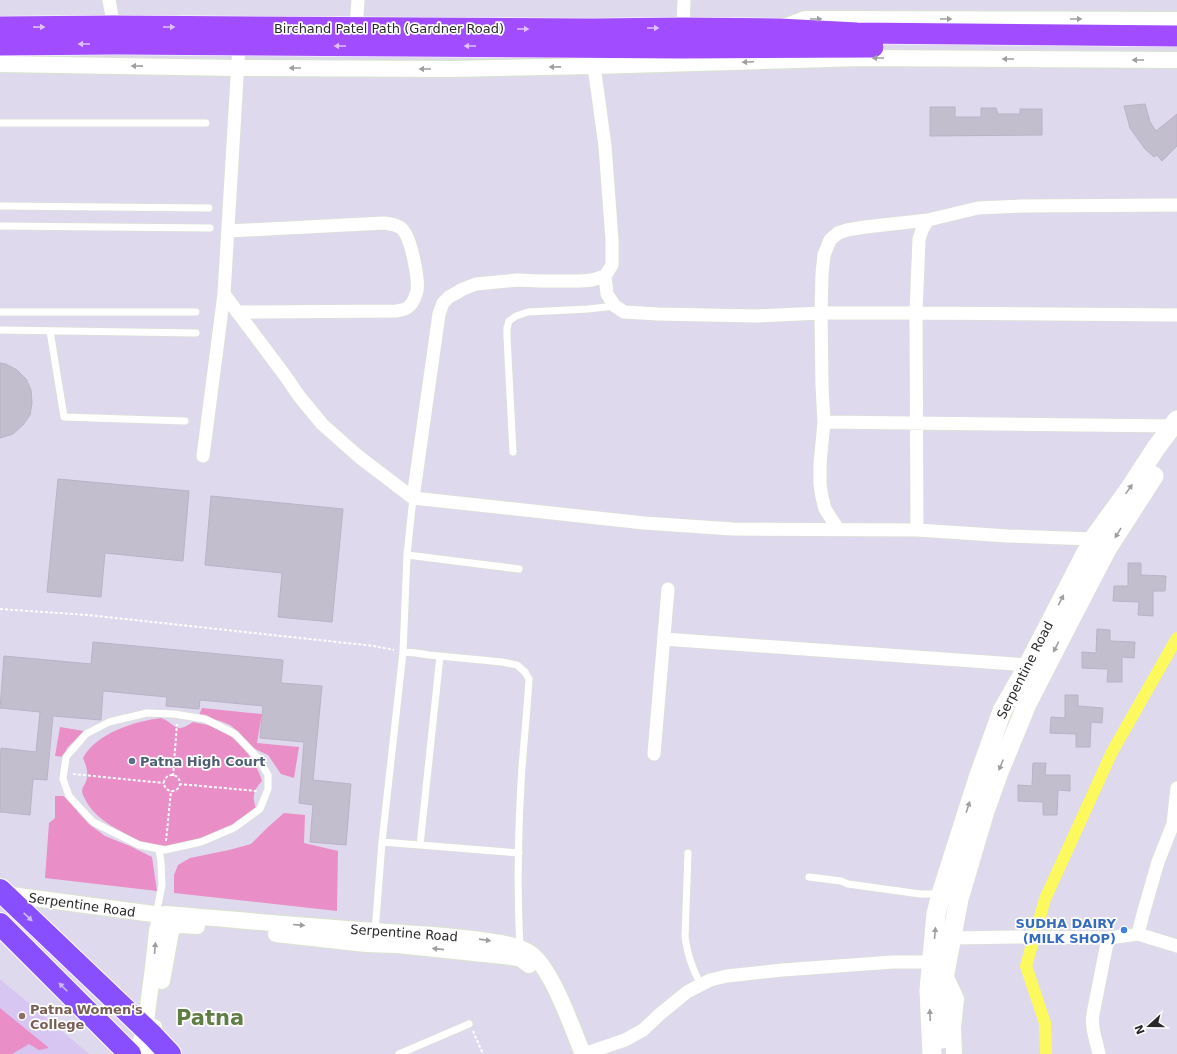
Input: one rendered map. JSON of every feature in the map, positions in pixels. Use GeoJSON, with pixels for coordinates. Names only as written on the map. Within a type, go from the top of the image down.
{"type":"FeatureCollection","features":[{"type":"Feature","properties":{"kind":"highway"},"geometry":{"type":"LineString","coordinates":[[2,892],[149,1039],[170,1054]]}},
{"type":"Feature","properties":{"kind":"highway"},"geometry":{"type":"LineString","coordinates":[[0,925],[130,1054]]}},
{"type":"Feature","properties":{"kind":"main road","name":"Birchand Patel Path (Gardner Road)"},"geometry":{"type":"LineString","coordinates":[[0,27],[239,45],[593,57],[857,40]]}},
{"type":"Feature","properties":{"kind":"main road","name":"Birchand Patel Path (Gardner Road)"},"geometry":{"type":"LineString","coordinates":[[0,45],[115,35],[356,28],[779,29],[857,40]]}},
{"type":"Feature","properties":{"kind":"main road"},"geometry":{"type":"LineString","coordinates":[[857,40],[1177,36]]}},
{"type":"Feature","properties":{"kind":"main road"},"geometry":{"type":"LineString","coordinates":[[857,40],[1177,49]]}},
{"type":"Feature","properties":{"kind":"main road"},"geometry":{"type":"LineString","coordinates":[[986,781],[1006,754],[1027,704],[1107,549],[1161,463],[1176,429]]}},
{"type":"Feature","properties":{"kind":"main road","name":"Serpentine Road"},"geometry":{"type":"LineString","coordinates":[[938,973],[936,914],[950,896],[986,781],[1002,711],[1028,665],[1093,539],[1130,488],[1156,448],[1176,429]]}},
{"type":"Feature","properties":{"kind":"main road"},"geometry":{"type":"LineString","coordinates":[[932,1054],[929,990],[938,973],[951,938],[950,896]]}},
{"type":"Feature","properties":{"kind":"main road"},"geometry":{"type":"LineString","coordinates":[[938,973],[942,1054]]}},
{"type":"Feature","properties":{"kind":"street"},"geometry":{"type":"LineString","coordinates":[[109,0],[115,35]]}},
{"type":"Feature","properties":{"kind":"street"},"geometry":{"type":"LineString","coordinates":[[356,28],[358,0]]}},
{"type":"Feature","properties":{"kind":"street"},"geometry":{"type":"LineString","coordinates":[[683,28],[684,0]]}},
{"type":"Feature","properties":{"kind":"street"},"geometry":{"type":"LineString","coordinates":[[779,29],[805,19],[1177,20]]}},
{"type":"Feature","properties":{"kind":"street"},"geometry":{"type":"LineString","coordinates":[[203,456],[224,294],[239,45]]}},
{"type":"Feature","properties":{"kind":"street"},"geometry":{"type":"LineString","coordinates":[[0,64],[237,68],[452,69],[593,57],[1177,60]]}},
{"type":"Feature","properties":{"kind":"street"},"geometry":{"type":"LineString","coordinates":[[593,57],[605,146],[612,240],[612,265],[605,276],[607,294],[615,306],[624,312],[756,316],[821,313],[1177,315]]}},
{"type":"Feature","properties":{"kind":"street"},"geometry":{"type":"LineString","coordinates":[[838,530],[825,509],[821,490],[820,464],[824,422],[821,313],[822,274],[824,255],[830,240],[838,233],[847,230],[928,220],[978,208],[1000,206],[1177,205]]}},
{"type":"Feature","properties":{"kind":"street"},"geometry":{"type":"LineString","coordinates":[[917,530],[916,313],[919,239],[928,220]]}},
{"type":"Feature","properties":{"kind":"street"},"geometry":{"type":"LineString","coordinates":[[228,231],[384,223],[394,225],[402,228],[410,245],[416,281],[417,292],[412,303],[405,310],[237,312]]}},
{"type":"Feature","properties":{"kind":"street"},"geometry":{"type":"LineString","coordinates":[[413,498],[439,314],[443,303],[449,297],[476,284],[517,280],[580,281],[592,280],[605,276]]}},
{"type":"Feature","properties":{"kind":"street"},"geometry":{"type":"LineString","coordinates":[[224,294],[299,396],[322,424],[358,456],[413,498],[570,516],[733,529],[917,530],[1008,536],[1093,539]]}},
{"type":"Feature","properties":{"kind":"street"},"geometry":{"type":"LineString","coordinates":[[824,422],[916,422],[1176,429]]}},
{"type":"Feature","properties":{"kind":"street"},"geometry":{"type":"LineString","coordinates":[[654,754],[668,589]]}},
{"type":"Feature","properties":{"kind":"street"},"geometry":{"type":"LineString","coordinates":[[664,639],[1028,665]]}},
{"type":"Feature","properties":{"kind":"street"},"geometry":{"type":"LineString","coordinates":[[1138,934],[1158,862],[1175,825],[1177,788]]}},
{"type":"Feature","properties":{"kind":"street","name":"Serpentine Road"},"geometry":{"type":"LineString","coordinates":[[2,892],[159,915],[166,914],[375,938],[469,938],[506,944],[527,956]]}},
{"type":"Feature","properties":{"kind":"street"},"geometry":{"type":"LineString","coordinates":[[149,1039],[153,968],[159,915]]}},
{"type":"Feature","properties":{"kind":"street"},"geometry":{"type":"LineString","coordinates":[[137,1054],[149,1039],[169,937],[175,926],[190,925],[375,938]]}},
{"type":"Feature","properties":{"kind":"street"},"geometry":{"type":"LineString","coordinates":[[951,938],[1108,938],[1138,934],[1177,946]]}},
{"type":"Feature","properties":{"kind":"street"},"geometry":{"type":"LineString","coordinates":[[1099,1054],[1092,1024],[1108,938]]}},
{"type":"Feature","properties":{"kind":"street"},"geometry":{"type":"LineString","coordinates":[[527,956],[540,980],[573,1054]]}},
{"type":"Feature","properties":{"kind":"street"},"geometry":{"type":"LineString","coordinates":[[527,956],[538,960],[547,972],[584,1054],[625,1040],[642,1030],[687,992],[710,980],[745,974],[893,962],[938,973],[956,999],[953,1027],[954,1054]]}},
{"type":"Feature","properties":{"kind":"lane"},"geometry":{"type":"LineString","coordinates":[[0,123],[206,123]]}},
{"type":"Feature","properties":{"kind":"lane"},"geometry":{"type":"LineString","coordinates":[[0,206],[209,208]]}},
{"type":"Feature","properties":{"kind":"lane"},"geometry":{"type":"LineString","coordinates":[[0,226],[210,228]]}},
{"type":"Feature","properties":{"kind":"lane"},"geometry":{"type":"LineString","coordinates":[[513,452],[507,337],[509,320],[528,312],[615,306]]}},
{"type":"Feature","properties":{"kind":"lane"},"geometry":{"type":"LineString","coordinates":[[0,312],[196,312]]}},
{"type":"Feature","properties":{"kind":"lane"},"geometry":{"type":"LineString","coordinates":[[0,330],[196,333]]}},
{"type":"Feature","properties":{"kind":"lane"},"geometry":{"type":"LineString","coordinates":[[50,331],[64,417],[185,421]]}},
{"type":"Feature","properties":{"kind":"lane"},"geometry":{"type":"LineString","coordinates":[[375,938],[382,842],[403,652],[407,555],[413,498]]}},
{"type":"Feature","properties":{"kind":"lane"},"geometry":{"type":"LineString","coordinates":[[407,555],[519,569]]}},
{"type":"Feature","properties":{"kind":"lane"},"geometry":{"type":"LineString","coordinates":[[403,652],[502,662],[518,666],[525,672],[529,679],[521,782],[519,853],[519,924],[527,956]]}},
{"type":"Feature","properties":{"kind":"lane"},"geometry":{"type":"LineString","coordinates":[[420,845],[440,656]]}},
{"type":"Feature","properties":{"kind":"lane"},"geometry":{"type":"LineString","coordinates":[[147,713],[178,714],[205,719],[235,734],[258,758],[268,775],[268,790],[260,809],[234,828],[201,842],[162,849],[139,845],[93,822],[69,796],[63,780],[64,773],[66,757],[86,734],[109,722],[147,713]]}},
{"type":"Feature","properties":{"kind":"lane"},"geometry":{"type":"LineString","coordinates":[[382,842],[519,853]]}},
{"type":"Feature","properties":{"kind":"lane"},"geometry":{"type":"LineString","coordinates":[[159,915],[162,885],[162,849]]}},
{"type":"Feature","properties":{"kind":"lane"},"geometry":{"type":"LineString","coordinates":[[688,853],[685,937],[690,962],[701,985]]}},
{"type":"Feature","properties":{"kind":"lane"},"geometry":{"type":"LineString","coordinates":[[809,877],[920,894],[950,896]]}},
{"type":"Feature","properties":{"kind":"lane"},"geometry":{"type":"LineString","coordinates":[[399,1054],[470,1024]]}},
{"type":"Feature","properties":{"kind":"path"},"geometry":{"type":"LineString","coordinates":[[0,609],[96,616],[374,646],[403,652]]}},
{"type":"Feature","properties":{"kind":"path"},"geometry":{"type":"LineString","coordinates":[[173,776],[178,714]]}},
{"type":"Feature","properties":{"kind":"path"},"geometry":{"type":"LineString","coordinates":[[64,773],[164,783]]}},
{"type":"Feature","properties":{"kind":"path"},"geometry":{"type":"LineString","coordinates":[[164,783],[168,777],[173,776],[178,779],[179,784],[176,789],[171,791]]}},
{"type":"Feature","properties":{"kind":"path"},"geometry":{"type":"LineString","coordinates":[[164,783],[166,788],[171,791]]}},
{"type":"Feature","properties":{"kind":"path"},"geometry":{"type":"LineString","coordinates":[[179,784],[266,792]]}},
{"type":"Feature","properties":{"kind":"path"},"geometry":{"type":"LineString","coordinates":[[162,849],[171,791]]}},
{"type":"Feature","properties":{"kind":"path"},"geometry":{"type":"LineString","coordinates":[[470,1024],[483,1054]]}},
{"type":"Feature","properties":{"kind":"shaded area"},"geometry":{"type":"Polygon","coordinates":[[[202,708],[262,714],[257,743],[299,747],[294,778],[281,774],[268,755],[253,748],[230,725],[199,715],[202,708]]]}},
{"type":"Feature","properties":{"kind":"shaded area"},"geometry":{"type":"Polygon","coordinates":[[[161,718],[179,728],[187,726],[193,722],[214,726],[234,739],[251,758],[262,781],[254,794],[256,808],[240,822],[221,832],[185,844],[162,847],[153,846],[135,839],[112,826],[97,815],[89,806],[82,793],[87,775],[83,758],[89,749],[107,735],[129,725],[161,718]]]}},
{"type":"Feature","properties":{"kind":"shaded area"},"geometry":{"type":"Polygon","coordinates":[[[60,727],[84,731],[67,748],[63,757],[55,756],[60,727]]]}},
{"type":"Feature","properties":{"kind":"shaded area"},"geometry":{"type":"Polygon","coordinates":[[[55,796],[63,796],[72,802],[78,812],[89,824],[105,836],[152,857],[157,891],[45,878],[49,823],[55,818],[55,796]]]}},
{"type":"Feature","properties":{"kind":"shaded area"},"geometry":{"type":"Polygon","coordinates":[[[284,813],[305,815],[304,843],[338,851],[337,911],[174,893],[174,875],[178,865],[190,858],[251,844],[284,813]]]}},
{"type":"Feature","properties":{"kind":"shaded area","name":"Patna Women's College"},"geometry":{"type":"Polygon","coordinates":[[[0,979],[89,1054],[0,1054],[0,979]]]}},
{"type":"Feature","properties":{"kind":"shaded area"},"geometry":{"type":"Polygon","coordinates":[[[0,1008],[48,1048],[39,1050],[29,1044],[12,1054],[0,1054],[0,1008]]]}},
{"type":"Feature","properties":{"kind":"building"},"geometry":{"type":"Polygon","coordinates":[[[1145,104],[1150,122],[1156,131],[1177,114],[1177,146],[1162,161],[1157,155],[1154,157],[1145,149],[1130,128],[1124,106],[1145,104]]]}},
{"type":"Feature","properties":{"kind":"building"},"geometry":{"type":"Polygon","coordinates":[[[930,107],[955,107],[955,117],[981,117],[981,108],[996,108],[998,114],[1020,114],[1020,109],[1042,109],[1042,135],[930,136],[930,107]]]}},
{"type":"Feature","properties":{"kind":"building"},"geometry":{"type":"Polygon","coordinates":[[[0,363],[6,364],[17,370],[26,379],[31,390],[32,403],[30,415],[23,425],[13,434],[0,438],[0,363]]]}},
{"type":"Feature","properties":{"kind":"building"},"geometry":{"type":"Polygon","coordinates":[[[58,479],[189,491],[183,561],[105,553],[101,597],[47,592],[58,479]]]}},
{"type":"Feature","properties":{"kind":"building"},"geometry":{"type":"Polygon","coordinates":[[[211,496],[343,509],[332,622],[278,617],[282,573],[205,565],[211,496]]]}},
{"type":"Feature","properties":{"kind":"building"},"geometry":{"type":"Polygon","coordinates":[[[1128,563],[1141,563],[1141,575],[1166,576],[1165,591],[1153,591],[1153,616],[1138,615],[1139,602],[1113,601],[1114,586],[1128,586],[1128,563]]]}},
{"type":"Feature","properties":{"kind":"building"},"geometry":{"type":"Polygon","coordinates":[[[1097,629],[1110,630],[1110,641],[1135,642],[1134,658],[1122,657],[1122,682],[1107,682],[1108,669],[1082,668],[1082,652],[1096,653],[1097,629]]]}},
{"type":"Feature","properties":{"kind":"building"},"geometry":{"type":"Polygon","coordinates":[[[93,642],[283,660],[281,683],[322,686],[313,780],[351,784],[346,845],[310,842],[313,805],[299,803],[304,742],[260,738],[263,706],[200,700],[199,709],[166,706],[167,697],[103,691],[101,720],[53,716],[47,780],[33,779],[30,815],[0,812],[1,748],[36,752],[40,712],[0,708],[4,656],[91,664],[93,642]]]}},
{"type":"Feature","properties":{"kind":"building"},"geometry":{"type":"Polygon","coordinates":[[[1065,695],[1078,695],[1078,706],[1103,708],[1102,723],[1091,722],[1090,747],[1076,747],[1076,734],[1050,733],[1051,717],[1065,718],[1065,695]]]}},
{"type":"Feature","properties":{"kind":"building"},"geometry":{"type":"Polygon","coordinates":[[[1033,763],[1046,763],[1045,775],[1070,775],[1070,791],[1058,790],[1057,815],[1043,815],[1043,802],[1018,801],[1018,785],[1032,786],[1033,763]]]}},
{"type":"Feature","properties":{"kind":"waterway"},"geometry":{"type":"LineString","coordinates":[[1046,1054],[1045,1023],[1026,966],[1045,899],[1112,752],[1177,638]]}},
{"type":"Feature","properties":{"kind":"place","name":"Patna High Court"},"geometry":{"type":"Point","coordinates":[132,761]}},
{"type":"Feature","properties":{"kind":"place","name":"SUDHA DAIRY (MILK SHOP)"},"geometry":{"type":"Point","coordinates":[1124,930]}},
{"type":"Feature","properties":{"kind":"place","name":"Patna Women's College"},"geometry":{"type":"Point","coordinates":[22,1016]}},
{"type":"Feature","properties":{"kind":"district","name":"Patna"},"geometry":{"type":"Point","coordinates":[210,1018]}}]}
